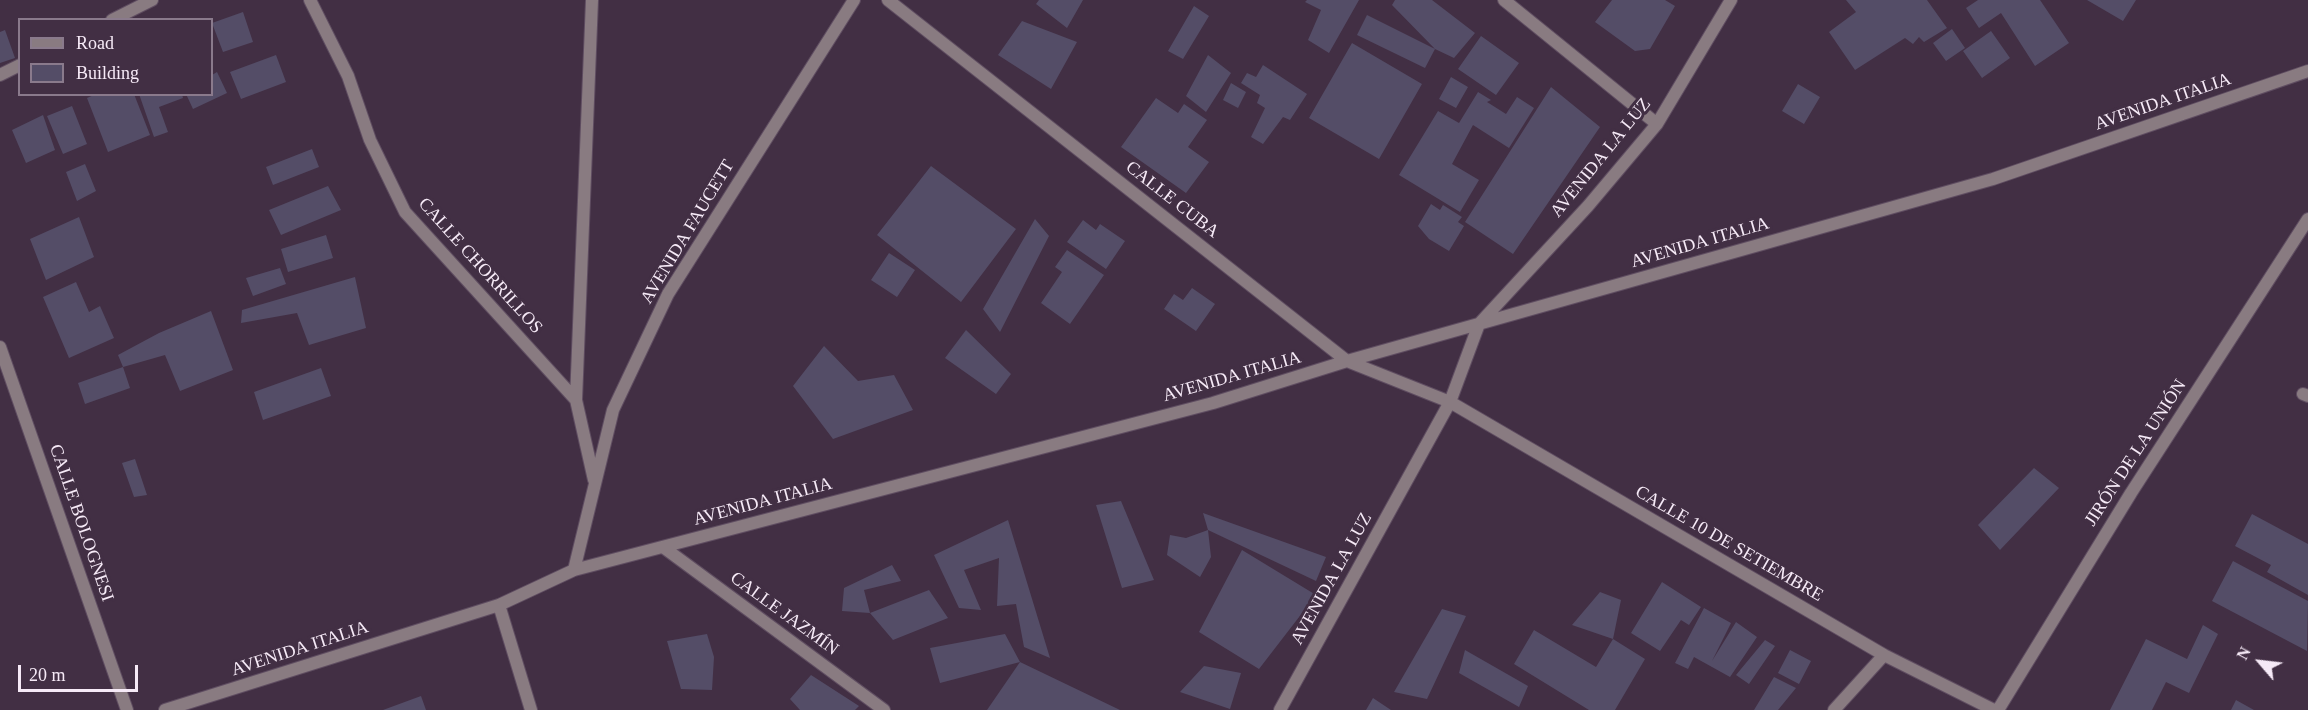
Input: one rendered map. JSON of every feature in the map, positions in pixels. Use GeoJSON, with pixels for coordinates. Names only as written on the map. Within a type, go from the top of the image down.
{"type":"FeatureCollection","features":[{"type":"Feature","properties":{"kind":"street"},"geometry":{"type":"LineString","coordinates":[[116,18],[152,0]]}},
{"type":"Feature","properties":{"kind":"street","name":"CALLE CHORRILLOS"},"geometry":{"type":"LineString","coordinates":[[310,0],[348,76],[370,140],[405,212],[576,400],[595,484]]}},
{"type":"Feature","properties":{"kind":"street"},"geometry":{"type":"LineString","coordinates":[[576,400],[592,0]]}},
{"type":"Feature","properties":{"kind":"street","name":"AVENIDA FAUCETT"},"geometry":{"type":"LineString","coordinates":[[574,570],[613,410],[668,294],[854,0]]}},
{"type":"Feature","properties":{"kind":"street","name":"CALLE CUBA"},"geometry":{"type":"LineString","coordinates":[[888,0],[1347,361],[1450,402]]}},
{"type":"Feature","properties":{"kind":"street"},"geometry":{"type":"LineString","coordinates":[[1504,0],[1657,124]]}},
{"type":"Feature","properties":{"kind":"street","name":"AVENIDA LA LUZ"},"geometry":{"type":"LineString","coordinates":[[1280,710],[1450,402],[1479,324],[1588,206],[1657,124],[1731,0]]}},
{"type":"Feature","properties":{"kind":"street"},"geometry":{"type":"LineString","coordinates":[[0,75],[18,66]]}},
{"type":"Feature","properties":{"kind":"street","name":"AVENIDA ITALIA"},"geometry":{"type":"LineString","coordinates":[[165,710],[499,605],[574,570],[1213,403],[1347,361],[1994,179],[2308,71]]}},
{"type":"Feature","properties":{"kind":"street","name":"JIRÓN DE LA UNIÓN"},"geometry":{"type":"LineString","coordinates":[[1996,710],[2131,493],[2308,219]]}},
{"type":"Feature","properties":{"kind":"street","name":"CALLE BOLOGNESI"},"geometry":{"type":"LineString","coordinates":[[0,347],[127,710]]}},
{"type":"Feature","properties":{"kind":"street","name":"CALLE 10 DE SETIEMBRE"},"geometry":{"type":"LineString","coordinates":[[1450,402],[1884,655],[1996,710]]}},
{"type":"Feature","properties":{"kind":"street","name":"CALLE JAZMÍN"},"geometry":{"type":"LineString","coordinates":[[663,547],[884,710]]}},
{"type":"Feature","properties":{"kind":"street"},"geometry":{"type":"LineString","coordinates":[[499,605],[531,710]]}},
{"type":"Feature","properties":{"kind":"street"},"geometry":{"type":"LineString","coordinates":[[1834,710],[1884,655]]}},
{"type":"Feature","properties":{"kind":"building"},"geometry":{"type":"Polygon","coordinates":[[[1039,0],[1083,0],[1067,28],[1036,4],[1039,0]]]}},
{"type":"Feature","properties":{"kind":"building"},"geometry":{"type":"Polygon","coordinates":[[[1307,0],[1359,0],[1329,53],[1308,40],[1321,10],[1305,2],[1307,0]]]}},
{"type":"Feature","properties":{"kind":"building"},"geometry":{"type":"Polygon","coordinates":[[[1395,0],[1432,0],[1475,33],[1454,58],[1435,49],[1392,5],[1395,0]]]}},
{"type":"Feature","properties":{"kind":"building"},"geometry":{"type":"Polygon","coordinates":[[[1612,0],[1665,0],[1675,6],[1650,49],[1635,51],[1595,22],[1612,0]]]}},
{"type":"Feature","properties":{"kind":"building"},"geometry":{"type":"Polygon","coordinates":[[[1846,0],[1927,0],[1947,28],[1924,42],[1919,37],[1913,44],[1905,38],[1855,70],[1829,32],[1856,12],[1846,0]]]}},
{"type":"Feature","properties":{"kind":"building"},"geometry":{"type":"Polygon","coordinates":[[[1978,0],[2040,0],[2069,43],[2035,66],[2001,13],[1979,28],[1966,8],[1978,0]]]}},
{"type":"Feature","properties":{"kind":"building"},"geometry":{"type":"Polygon","coordinates":[[[2087,0],[2136,0],[2123,21],[2087,0]]]}},
{"type":"Feature","properties":{"kind":"building"},"geometry":{"type":"Polygon","coordinates":[[[1194,6],[1209,16],[1183,59],[1168,51],[1194,6]]]}},
{"type":"Feature","properties":{"kind":"building"},"geometry":{"type":"Polygon","coordinates":[[[243,12],[253,42],[223,52],[213,23],[243,12]]]}},
{"type":"Feature","properties":{"kind":"building"},"geometry":{"type":"Polygon","coordinates":[[[1367,15],[1435,49],[1425,68],[1357,35],[1367,15]]]}},
{"type":"Feature","properties":{"kind":"building"},"geometry":{"type":"Polygon","coordinates":[[[1022,21],[1077,42],[1051,89],[998,55],[1022,21]]]}},
{"type":"Feature","properties":{"kind":"building"},"geometry":{"type":"Polygon","coordinates":[[[1952,29],[1965,48],[1946,61],[1933,43],[1952,29]]]}},
{"type":"Feature","properties":{"kind":"building"},"geometry":{"type":"Polygon","coordinates":[[[5,30],[15,58],[0,63],[0,32],[5,30]]]}},
{"type":"Feature","properties":{"kind":"building"},"geometry":{"type":"Polygon","coordinates":[[[1991,31],[2010,58],[1982,78],[1963,51],[1991,31]]]}},
{"type":"Feature","properties":{"kind":"building"},"geometry":{"type":"Polygon","coordinates":[[[1481,36],[1519,63],[1496,95],[1458,69],[1481,36]]]}},
{"type":"Feature","properties":{"kind":"building"},"geometry":{"type":"Polygon","coordinates":[[[1352,43],[1422,84],[1379,159],[1309,118],[1352,43]]]}},
{"type":"Feature","properties":{"kind":"building"},"geometry":{"type":"Polygon","coordinates":[[[276,55],[286,82],[241,99],[230,72],[276,55]]]}},
{"type":"Feature","properties":{"kind":"building"},"geometry":{"type":"Polygon","coordinates":[[[1208,55],[1231,73],[1206,112],[1186,96],[1208,55]]]}},
{"type":"Feature","properties":{"kind":"building"},"geometry":{"type":"Polygon","coordinates":[[[1263,65],[1307,94],[1290,120],[1283,117],[1263,144],[1251,137],[1265,108],[1257,103],[1260,95],[1241,83],[1247,73],[1256,77],[1263,65]]]}},
{"type":"Feature","properties":{"kind":"building"},"geometry":{"type":"Polygon","coordinates":[[[217,72],[227,93],[193,109],[187,96],[213,96],[213,74],[217,72]]]}},
{"type":"Feature","properties":{"kind":"building"},"geometry":{"type":"Polygon","coordinates":[[[1451,77],[1468,87],[1456,108],[1439,99],[1451,77]]]}},
{"type":"Feature","properties":{"kind":"building"},"geometry":{"type":"Polygon","coordinates":[[[1231,83],[1246,92],[1238,108],[1223,100],[1231,83]]]}},
{"type":"Feature","properties":{"kind":"building"},"geometry":{"type":"Polygon","coordinates":[[[1798,84],[1820,97],[1804,124],[1782,111],[1798,84]]]}},
{"type":"Feature","properties":{"kind":"building"},"geometry":{"type":"Polygon","coordinates":[[[1551,87],[1600,127],[1513,254],[1465,222],[1551,87]]]}},
{"type":"Feature","properties":{"kind":"building"},"geometry":{"type":"Polygon","coordinates":[[[1478,92],[1491,100],[1487,102],[1506,114],[1517,97],[1534,108],[1509,148],[1473,125],[1452,164],[1479,180],[1460,212],[1399,175],[1438,111],[1459,123],[1478,92]]]}},
{"type":"Feature","properties":{"kind":"building"},"geometry":{"type":"Polygon","coordinates":[[[92,96],[135,96],[150,135],[108,152],[87,98],[92,96]]]}},
{"type":"Feature","properties":{"kind":"building"},"geometry":{"type":"Polygon","coordinates":[[[140,96],[182,96],[183,98],[159,107],[168,132],[154,137],[140,96]]]}},
{"type":"Feature","properties":{"kind":"building"},"geometry":{"type":"Polygon","coordinates":[[[1156,98],[1178,113],[1184,104],[1207,120],[1188,147],[1209,162],[1186,193],[1121,147],[1156,98]]]}},
{"type":"Feature","properties":{"kind":"building"},"geometry":{"type":"Polygon","coordinates":[[[72,106],[87,144],[63,154],[47,116],[72,106]]]}},
{"type":"Feature","properties":{"kind":"building"},"geometry":{"type":"Polygon","coordinates":[[[43,115],[55,150],[26,163],[12,130],[43,115]]]}},
{"type":"Feature","properties":{"kind":"building"},"geometry":{"type":"Polygon","coordinates":[[[312,149],[319,167],[273,185],[266,167],[312,149]]]}},
{"type":"Feature","properties":{"kind":"building"},"geometry":{"type":"Polygon","coordinates":[[[85,164],[96,191],[77,201],[66,172],[85,164]]]}},
{"type":"Feature","properties":{"kind":"building"},"geometry":{"type":"Polygon","coordinates":[[[931,166],[1016,229],[961,302],[877,235],[931,166]]]}},
{"type":"Feature","properties":{"kind":"building"},"geometry":{"type":"Polygon","coordinates":[[[328,186],[341,210],[281,235],[269,210],[328,186]]]}},
{"type":"Feature","properties":{"kind":"building"},"geometry":{"type":"Polygon","coordinates":[[[1431,204],[1440,210],[1443,205],[1462,217],[1458,222],[1464,226],[1449,251],[1429,239],[1418,226],[1431,204]]]}},
{"type":"Feature","properties":{"kind":"building"},"geometry":{"type":"Polygon","coordinates":[[[79,217],[94,257],[46,280],[30,239],[79,217]]]}},
{"type":"Feature","properties":{"kind":"building"},"geometry":{"type":"Polygon","coordinates":[[[1035,219],[1049,236],[1000,332],[983,309],[1035,219]]]}},
{"type":"Feature","properties":{"kind":"building"},"geometry":{"type":"Polygon","coordinates":[[[1083,220],[1096,230],[1100,224],[1125,241],[1106,269],[1067,242],[1083,220]]]}},
{"type":"Feature","properties":{"kind":"building"},"geometry":{"type":"Polygon","coordinates":[[[326,235],[333,258],[288,272],[281,249],[326,235]]]}},
{"type":"Feature","properties":{"kind":"building"},"geometry":{"type":"Polygon","coordinates":[[[1067,250],[1104,275],[1070,324],[1041,303],[1062,272],[1055,267],[1067,250]]]}},
{"type":"Feature","properties":{"kind":"building"},"geometry":{"type":"Polygon","coordinates":[[[889,253],[915,270],[897,297],[871,280],[889,253]]]}},
{"type":"Feature","properties":{"kind":"building"},"geometry":{"type":"Polygon","coordinates":[[[280,268],[286,284],[253,296],[246,278],[280,268]]]}},
{"type":"Feature","properties":{"kind":"building"},"geometry":{"type":"Polygon","coordinates":[[[355,277],[366,328],[309,345],[297,313],[241,323],[242,310],[355,277]]]}},
{"type":"Feature","properties":{"kind":"building"},"geometry":{"type":"Polygon","coordinates":[[[76,282],[89,312],[100,306],[114,338],[69,358],[43,297],[76,282]]]}},
{"type":"Feature","properties":{"kind":"building"},"geometry":{"type":"Polygon","coordinates":[[[1192,288],[1215,304],[1196,331],[1164,309],[1174,294],[1183,300],[1192,288]]]}},
{"type":"Feature","properties":{"kind":"building"},"geometry":{"type":"Polygon","coordinates":[[[211,311],[233,370],[180,391],[165,355],[123,367],[118,355],[159,333],[211,311]]]}},
{"type":"Feature","properties":{"kind":"building"},"geometry":{"type":"Polygon","coordinates":[[[966,330],[1011,374],[996,394],[945,358],[966,330]]]}},
{"type":"Feature","properties":{"kind":"building"},"geometry":{"type":"Polygon","coordinates":[[[824,346],[858,381],[894,375],[913,410],[833,439],[793,386],[824,346]]]}},
{"type":"Feature","properties":{"kind":"building"},"geometry":{"type":"Polygon","coordinates":[[[123,367],[130,388],[85,404],[78,383],[123,367]]]}},
{"type":"Feature","properties":{"kind":"building"},"geometry":{"type":"Polygon","coordinates":[[[321,368],[331,396],[263,420],[254,392],[321,368]]]}},
{"type":"Feature","properties":{"kind":"building"},"geometry":{"type":"Polygon","coordinates":[[[135,459],[147,495],[134,497],[122,463],[135,459]]]}},
{"type":"Feature","properties":{"kind":"building"},"geometry":{"type":"Polygon","coordinates":[[[2034,468],[2059,488],[2000,550],[1978,525],[2034,468]]]}},
{"type":"Feature","properties":{"kind":"building"},"geometry":{"type":"Polygon","coordinates":[[[1121,501],[1154,580],[1122,588],[1096,505],[1121,501]]]}},
{"type":"Feature","properties":{"kind":"building"},"geometry":{"type":"Polygon","coordinates":[[[1203,513],[1326,557],[1316,581],[1208,530],[1203,513]]]}},
{"type":"Feature","properties":{"kind":"building"},"geometry":{"type":"Polygon","coordinates":[[[2252,514],[2308,544],[2308,595],[2267,572],[2271,565],[2235,546],[2252,514]]]}},
{"type":"Feature","properties":{"kind":"building"},"geometry":{"type":"Polygon","coordinates":[[[1008,520],[1050,658],[1024,647],[1016,604],[997,606],[999,558],[964,570],[981,610],[959,608],[934,555],[1008,520]]]}},
{"type":"Feature","properties":{"kind":"building"},"geometry":{"type":"Polygon","coordinates":[[[1208,530],[1211,557],[1200,577],[1167,555],[1170,535],[1186,538],[1208,530]]]}},
{"type":"Feature","properties":{"kind":"building"},"geometry":{"type":"Polygon","coordinates":[[[1242,550],[1316,595],[1259,669],[1199,632],[1242,550]]]}},
{"type":"Feature","properties":{"kind":"building"},"geometry":{"type":"Polygon","coordinates":[[[2233,561],[2308,601],[2307,651],[2212,601],[2233,561]]]}},
{"type":"Feature","properties":{"kind":"building"},"geometry":{"type":"Polygon","coordinates":[[[892,565],[901,581],[864,590],[870,613],[842,611],[844,588],[892,565]]]}},
{"type":"Feature","properties":{"kind":"building"},"geometry":{"type":"Polygon","coordinates":[[[1662,582],[1701,607],[1689,625],[1681,620],[1660,651],[1631,633],[1662,582]]]}},
{"type":"Feature","properties":{"kind":"building"},"geometry":{"type":"Polygon","coordinates":[[[929,590],[948,618],[893,640],[870,613],[929,590]]]}},
{"type":"Feature","properties":{"kind":"building"},"geometry":{"type":"Polygon","coordinates":[[[1600,592],[1621,600],[1613,639],[1572,625],[1600,592]]]}},
{"type":"Feature","properties":{"kind":"building"},"geometry":{"type":"Polygon","coordinates":[[[1704,608],[1731,623],[1712,661],[1736,622],[1757,637],[1730,677],[1694,657],[1688,669],[1675,663],[1704,608]]]}},
{"type":"Feature","properties":{"kind":"building"},"geometry":{"type":"Polygon","coordinates":[[[1442,609],[1466,616],[1427,699],[1394,692],[1442,609]]]}},
{"type":"Feature","properties":{"kind":"building"},"geometry":{"type":"Polygon","coordinates":[[[2203,625],[2218,634],[2189,693],[2166,682],[2152,710],[2110,710],[2146,639],[2187,659],[2203,625]]]}},
{"type":"Feature","properties":{"kind":"building"},"geometry":{"type":"Polygon","coordinates":[[[1534,630],[1596,667],[1613,639],[1645,659],[1615,710],[1589,710],[1514,664],[1534,630]]]}},
{"type":"Feature","properties":{"kind":"building"},"geometry":{"type":"Polygon","coordinates":[[[707,634],[714,657],[712,690],[681,689],[667,641],[707,634]]]}},
{"type":"Feature","properties":{"kind":"building"},"geometry":{"type":"Polygon","coordinates":[[[1005,634],[1020,662],[940,683],[930,648],[1005,634]]]}},
{"type":"Feature","properties":{"kind":"building"},"geometry":{"type":"Polygon","coordinates":[[[1765,640],[1775,646],[1749,684],[1736,675],[1765,640]]]}},
{"type":"Feature","properties":{"kind":"building"},"geometry":{"type":"Polygon","coordinates":[[[1465,650],[1528,686],[1519,707],[1459,673],[1465,650]]]}},
{"type":"Feature","properties":{"kind":"building"},"geometry":{"type":"Polygon","coordinates":[[[1790,650],[1811,661],[1799,684],[1778,673],[1790,650]]]}},
{"type":"Feature","properties":{"kind":"building"},"geometry":{"type":"Polygon","coordinates":[[[1020,662],[1120,710],[987,710],[1020,662]]]}},
{"type":"Feature","properties":{"kind":"building"},"geometry":{"type":"Polygon","coordinates":[[[1204,666],[1241,673],[1230,709],[1180,692],[1204,666]]]}},
{"type":"Feature","properties":{"kind":"building"},"geometry":{"type":"Polygon","coordinates":[[[811,675],[859,706],[855,710],[800,710],[790,699],[811,675]]]}},
{"type":"Feature","properties":{"kind":"building"},"geometry":{"type":"Polygon","coordinates":[[[1774,677],[1796,688],[1778,710],[1754,710],[1774,677]]]}},
{"type":"Feature","properties":{"kind":"building"},"geometry":{"type":"Polygon","coordinates":[[[421,696],[426,710],[383,710],[421,696]]]}},
{"type":"Feature","properties":{"kind":"building"},"geometry":{"type":"Polygon","coordinates":[[[1373,698],[1391,710],[1366,710],[1373,698]]]}},
{"type":"Feature","properties":{"kind":"building"},"geometry":{"type":"Polygon","coordinates":[[[2236,700],[2254,710],[2231,710],[2236,700]]]}}]}
